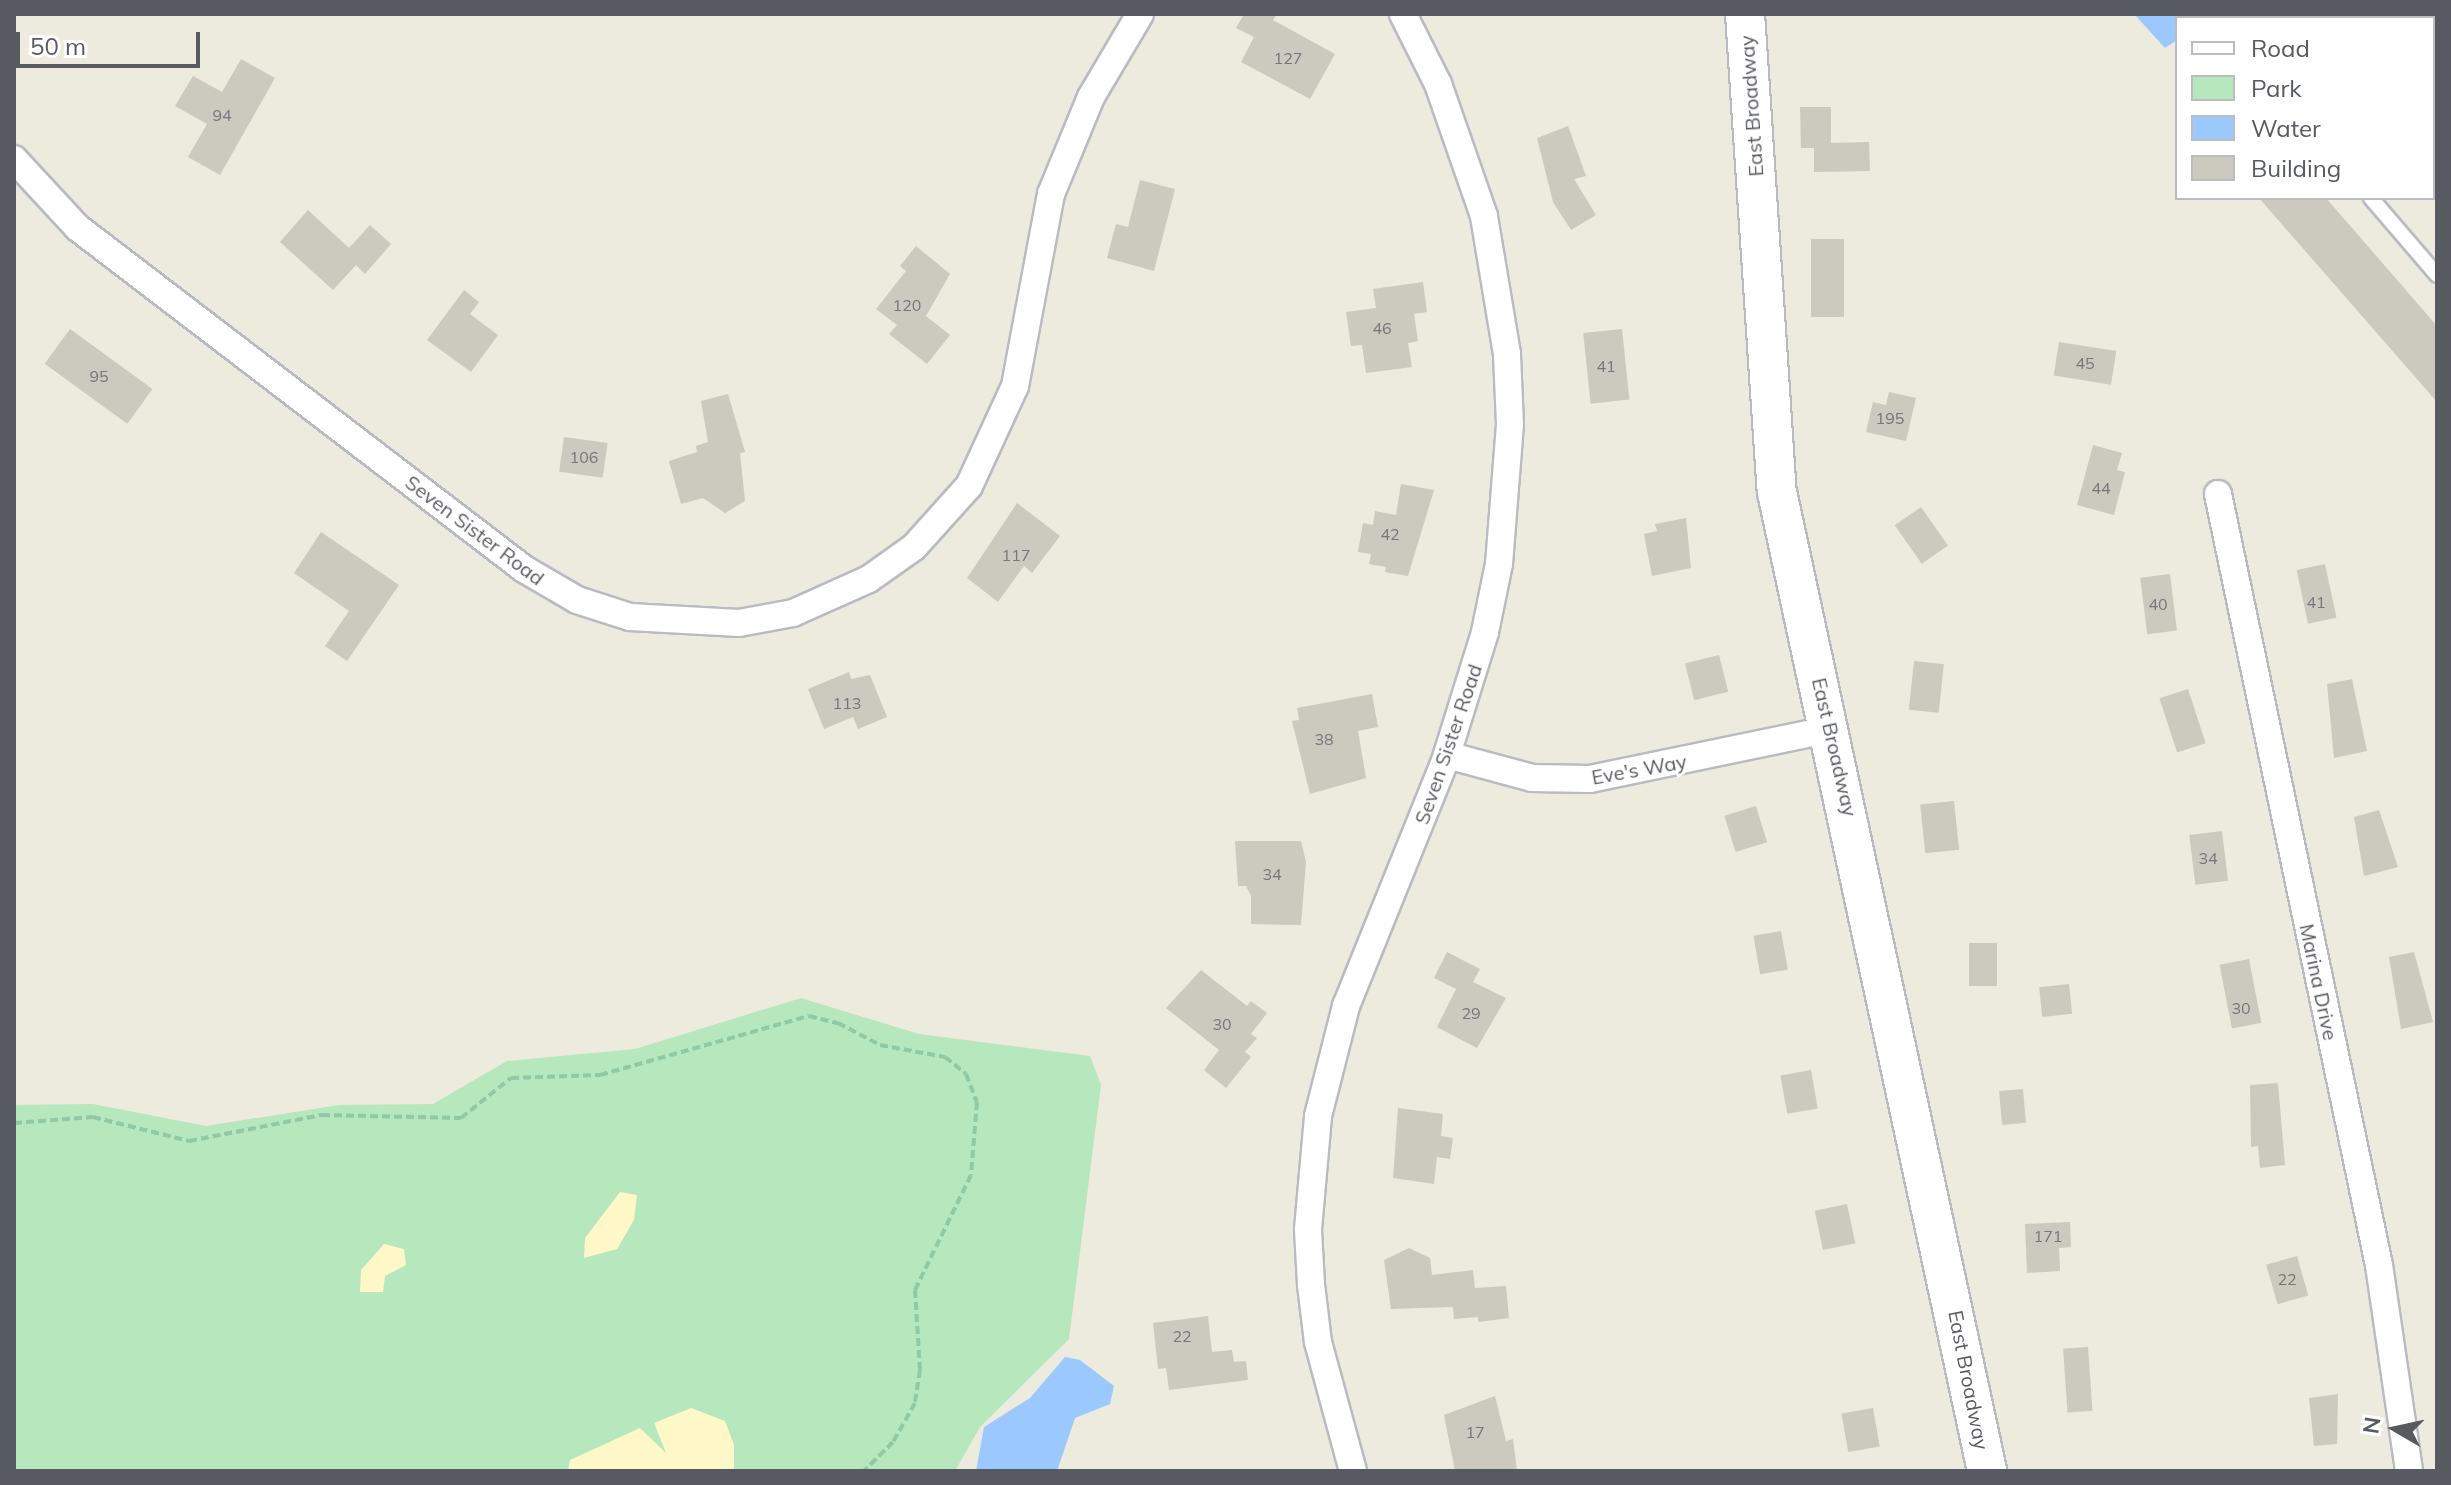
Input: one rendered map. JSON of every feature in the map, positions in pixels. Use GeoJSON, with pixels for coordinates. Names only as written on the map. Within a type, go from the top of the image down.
{"type":"FeatureCollection","features":[{"type":"Feature","properties":{"kind":"street","name":"Seven Sister Road"},"geometry":{"type":"LineString","coordinates":[[14,159],[78,228],[524,569],[577,600],[630,617],[739,623],[793,613],[869,579],[914,547],[969,486],[1015,386],[1051,194],[1091,97],[1140,14]]}},
{"type":"Feature","properties":{"kind":"street","name":"Seven Sister Road"},"geometry":{"type":"LineString","coordinates":[[1353,1471],[1318,1342],[1311,1285],[1308,1229],[1318,1116],[1346,1006],[1447,755],[1499,564],[1508,466],[1507,354],[1498,285],[1468,163],[1403,14]]}},
{"type":"Feature","properties":{"kind":"street","name":"East Broadway"},"geometry":{"type":"LineString","coordinates":[[1745,14],[1777,492],[1831,729],[1987,1471]]}},
{"type":"Feature","properties":{"kind":"street","name":"Marina Drive"},"geometry":{"type":"LineString","coordinates":[[2218,494],[2379,1265],[2409,1471]]}},
{"type":"Feature","properties":{"kind":"street","name":"Eve's Way"},"geometry":{"type":"LineString","coordinates":[[1447,755],[1532,778],[1590,779],[1831,729]]}},
{"type":"Feature","properties":{"kind":"lane"},"geometry":{"type":"LineString","coordinates":[[2373,200],[2437,275]]}},
{"type":"Feature","properties":{"kind":"path"},"geometry":{"type":"LineString","coordinates":[[14,1123],[93,1117],[189,1141],[322,1115],[461,1118],[511,1078],[624,1070],[809,1016],[838,1023],[880,1045],[945,1057],[966,1074],[977,1102],[971,1175],[915,1290],[920,1370],[915,1403],[893,1442],[864,1471]]}},
{"type":"Feature","properties":{"kind":"green space"},"geometry":{"type":"Polygon","coordinates":[[[801,998],[919,1034],[1090,1056],[1101,1085],[1069,1339],[980,1427],[955,1471],[14,1471],[14,1105],[93,1104],[206,1126],[339,1105],[433,1104],[507,1061],[635,1049],[801,998]]]}},
{"type":"Feature","properties":{"kind":"sand"},"geometry":{"type":"Polygon","coordinates":[[[620,1192],[637,1195],[634,1220],[617,1249],[584,1258],[585,1238],[620,1192]]]}},
{"type":"Feature","properties":{"kind":"sand"},"geometry":{"type":"Polygon","coordinates":[[[384,1244],[404,1249],[406,1265],[385,1276],[383,1292],[360,1292],[361,1270],[384,1244]]]}},
{"type":"Feature","properties":{"kind":"sand"},"geometry":{"type":"Polygon","coordinates":[[[691,1408],[725,1421],[734,1445],[734,1471],[568,1471],[570,1460],[640,1428],[666,1453],[654,1423],[691,1408]]]}},
{"type":"Feature","properties":{"kind":"water"},"geometry":{"type":"Polygon","coordinates":[[[2134,14],[2219,14],[2175,16],[2175,41],[2165,48],[2134,14]]]}},
{"type":"Feature","properties":{"kind":"water"},"geometry":{"type":"Polygon","coordinates":[[[1065,1357],[1080,1360],[1114,1386],[1110,1404],[1075,1418],[1057,1471],[976,1471],[984,1427],[1030,1398],[1065,1357]]]}},
{"type":"Feature","properties":{"kind":"building"},"geometry":{"type":"Polygon","coordinates":[[[1244,14],[1277,14],[1273,20],[1335,54],[1310,99],[1241,62],[1254,37],[1236,28],[1244,14]]]}},
{"type":"Feature","properties":{"kind":"building"},"geometry":{"type":"Polygon","coordinates":[[[241,59],[275,78],[220,175],[188,157],[207,124],[175,106],[193,76],[222,92],[241,59]]]}},
{"type":"Feature","properties":{"kind":"building"},"geometry":{"type":"Polygon","coordinates":[[[1800,107],[1831,107],[1831,143],[1869,142],[1870,171],[1814,172],[1814,148],[1801,148],[1800,107]]]}},
{"type":"Feature","properties":{"kind":"building"},"geometry":{"type":"Polygon","coordinates":[[[1568,126],[1586,176],[1574,179],[1596,215],[1571,230],[1553,202],[1537,138],[1568,126]]]}},
{"type":"Feature","properties":{"kind":"building"},"geometry":{"type":"Polygon","coordinates":[[[1140,180],[1175,189],[1154,271],[1107,258],[1116,224],[1128,227],[1140,180]]]}},
{"type":"Feature","properties":{"kind":"building"},"geometry":{"type":"Polygon","coordinates":[[[2261,200],[2328,200],[2437,326],[2437,402],[2261,200]]]}},
{"type":"Feature","properties":{"kind":"building"},"geometry":{"type":"Polygon","coordinates":[[[308,210],[349,248],[370,225],[391,244],[365,274],[356,265],[333,290],[280,242],[308,210]]]}},
{"type":"Feature","properties":{"kind":"building"},"geometry":{"type":"Polygon","coordinates":[[[1811,239],[1844,239],[1844,317],[1811,317],[1811,239]]]}},
{"type":"Feature","properties":{"kind":"building"},"geometry":{"type":"Polygon","coordinates":[[[916,246],[950,274],[926,316],[950,335],[927,364],[889,334],[897,325],[876,309],[906,271],[900,266],[916,246]]]}},
{"type":"Feature","properties":{"kind":"building"},"geometry":{"type":"Polygon","coordinates":[[[1423,282],[1427,312],[1414,314],[1418,341],[1408,343],[1412,367],[1366,373],[1362,345],[1351,346],[1346,312],[1376,308],[1373,289],[1423,282]]]}},
{"type":"Feature","properties":{"kind":"building"},"geometry":{"type":"Polygon","coordinates":[[[464,290],[479,302],[470,314],[498,335],[471,372],[427,340],[464,290]]]}},
{"type":"Feature","properties":{"kind":"building"},"geometry":{"type":"Polygon","coordinates":[[[70,329],[153,389],[127,424],[45,364],[70,329]]]}},
{"type":"Feature","properties":{"kind":"building"},"geometry":{"type":"Polygon","coordinates":[[[1622,329],[1629,400],[1591,404],[1583,333],[1622,329]]]}},
{"type":"Feature","properties":{"kind":"building"},"geometry":{"type":"Polygon","coordinates":[[[2059,342],[2116,351],[2111,385],[2054,376],[2059,342]]]}},
{"type":"Feature","properties":{"kind":"building"},"geometry":{"type":"Polygon","coordinates":[[[1889,392],[1916,398],[1906,441],[1866,432],[1873,402],[1886,405],[1889,392]]]}},
{"type":"Feature","properties":{"kind":"building"},"geometry":{"type":"Polygon","coordinates":[[[728,394],[745,452],[740,453],[745,501],[725,513],[703,498],[681,504],[669,461],[697,452],[696,446],[708,442],[701,401],[728,394]]]}},
{"type":"Feature","properties":{"kind":"building"},"geometry":{"type":"Polygon","coordinates":[[[564,437],[608,443],[603,478],[559,472],[564,437]]]}},
{"type":"Feature","properties":{"kind":"building"},"geometry":{"type":"Polygon","coordinates":[[[2093,445],[2122,453],[2117,470],[2125,472],[2114,515],[2077,505],[2093,445]]]}},
{"type":"Feature","properties":{"kind":"building"},"geometry":{"type":"Polygon","coordinates":[[[1401,484],[1434,490],[1408,576],[1385,572],[1386,567],[1369,564],[1371,554],[1358,552],[1363,523],[1373,525],[1375,511],[1396,515],[1401,484]]]}},
{"type":"Feature","properties":{"kind":"building"},"geometry":{"type":"Polygon","coordinates":[[[1017,503],[1060,536],[1032,573],[1024,566],[998,602],[967,578],[1017,503]]]}},
{"type":"Feature","properties":{"kind":"building"},"geometry":{"type":"Polygon","coordinates":[[[1921,507],[1948,546],[1922,564],[1895,525],[1921,507]]]}},
{"type":"Feature","properties":{"kind":"building"},"geometry":{"type":"Polygon","coordinates":[[[1686,518],[1691,568],[1652,576],[1644,534],[1657,531],[1655,524],[1686,518]]]}},
{"type":"Feature","properties":{"kind":"building"},"geometry":{"type":"Polygon","coordinates":[[[321,532],[399,585],[347,661],[325,646],[349,611],[294,573],[321,532]]]}},
{"type":"Feature","properties":{"kind":"building"},"geometry":{"type":"Polygon","coordinates":[[[2325,564],[2336,618],[2308,624],[2297,570],[2325,564]]]}},
{"type":"Feature","properties":{"kind":"building"},"geometry":{"type":"Polygon","coordinates":[[[2170,574],[2177,631],[2147,634],[2140,578],[2170,574]]]}},
{"type":"Feature","properties":{"kind":"building"},"geometry":{"type":"Polygon","coordinates":[[[1719,655],[1728,692],[1694,700],[1685,663],[1719,655]]]}},
{"type":"Feature","properties":{"kind":"building"},"geometry":{"type":"Polygon","coordinates":[[[1914,661],[1944,664],[1939,713],[1909,710],[1914,661]]]}},
{"type":"Feature","properties":{"kind":"building"},"geometry":{"type":"Polygon","coordinates":[[[849,672],[851,679],[870,675],[887,717],[858,729],[853,717],[824,729],[808,689],[849,672]]]}},
{"type":"Feature","properties":{"kind":"building"},"geometry":{"type":"Polygon","coordinates":[[[2352,679],[2367,751],[2334,758],[2327,684],[2352,679]]]}},
{"type":"Feature","properties":{"kind":"building"},"geometry":{"type":"Polygon","coordinates":[[[2188,689],[2206,743],[2177,752],[2159,698],[2188,689]]]}},
{"type":"Feature","properties":{"kind":"building"},"geometry":{"type":"Polygon","coordinates":[[[1372,694],[1378,727],[1358,731],[1366,778],[1310,794],[1292,721],[1299,720],[1297,708],[1372,694]]]}},
{"type":"Feature","properties":{"kind":"building"},"geometry":{"type":"Polygon","coordinates":[[[1954,801],[1959,850],[1925,853],[1920,805],[1954,801]]]}},
{"type":"Feature","properties":{"kind":"building"},"geometry":{"type":"Polygon","coordinates":[[[1756,806],[1767,842],[1736,852],[1724,816],[1756,806]]]}},
{"type":"Feature","properties":{"kind":"building"},"geometry":{"type":"Polygon","coordinates":[[[2379,810],[2398,867],[2364,876],[2354,817],[2379,810]]]}},
{"type":"Feature","properties":{"kind":"building"},"geometry":{"type":"Polygon","coordinates":[[[2222,831],[2228,881],[2195,885],[2189,835],[2222,831]]]}},
{"type":"Feature","properties":{"kind":"building"},"geometry":{"type":"Polygon","coordinates":[[[1235,841],[1301,841],[1306,862],[1301,925],[1251,924],[1251,896],[1246,886],[1238,886],[1235,841]]]}},
{"type":"Feature","properties":{"kind":"building"},"geometry":{"type":"Polygon","coordinates":[[[1781,931],[1788,969],[1760,974],[1753,936],[1781,931]]]}},
{"type":"Feature","properties":{"kind":"building"},"geometry":{"type":"Polygon","coordinates":[[[1969,943],[1997,943],[1997,986],[1969,986],[1969,943]]]}},
{"type":"Feature","properties":{"kind":"building"},"geometry":{"type":"Polygon","coordinates":[[[1447,952],[1480,969],[1473,982],[1506,998],[1477,1048],[1437,1027],[1456,989],[1434,978],[1447,952]]]}},
{"type":"Feature","properties":{"kind":"building"},"geometry":{"type":"Polygon","coordinates":[[[2414,952],[2433,1022],[2401,1029],[2389,957],[2414,952]]]}},
{"type":"Feature","properties":{"kind":"building"},"geometry":{"type":"Polygon","coordinates":[[[2249,959],[2261,1023],[2232,1029],[2220,965],[2249,959]]]}},
{"type":"Feature","properties":{"kind":"building"},"geometry":{"type":"Polygon","coordinates":[[[1201,970],[1247,1006],[1251,1001],[1267,1013],[1251,1034],[1257,1038],[1245,1052],[1251,1057],[1226,1088],[1204,1070],[1219,1050],[1166,1008],[1201,970]]]}},
{"type":"Feature","properties":{"kind":"building"},"geometry":{"type":"Polygon","coordinates":[[[2069,984],[2072,1014],[2042,1017],[2039,987],[2069,984]]]}},
{"type":"Feature","properties":{"kind":"building"},"geometry":{"type":"Polygon","coordinates":[[[1811,1070],[1818,1108],[1787,1114],[1780,1075],[1811,1070]]]}},
{"type":"Feature","properties":{"kind":"building"},"geometry":{"type":"Polygon","coordinates":[[[2278,1083],[2285,1165],[2260,1168],[2258,1146],[2251,1147],[2250,1085],[2278,1083]]]}},
{"type":"Feature","properties":{"kind":"building"},"geometry":{"type":"Polygon","coordinates":[[[2023,1089],[2026,1123],[2002,1125],[1999,1091],[2023,1089]]]}},
{"type":"Feature","properties":{"kind":"building"},"geometry":{"type":"Polygon","coordinates":[[[1398,1108],[1443,1114],[1441,1136],[1453,1138],[1450,1159],[1437,1157],[1434,1184],[1393,1178],[1398,1108]]]}},
{"type":"Feature","properties":{"kind":"building"},"geometry":{"type":"Polygon","coordinates":[[[1847,1204],[1855,1243],[1823,1250],[1815,1211],[1847,1204]]]}},
{"type":"Feature","properties":{"kind":"building"},"geometry":{"type":"Polygon","coordinates":[[[2070,1222],[2071,1247],[2059,1248],[2060,1271],[2027,1273],[2025,1224],[2070,1222]]]}},
{"type":"Feature","properties":{"kind":"building"},"geometry":{"type":"Polygon","coordinates":[[[1409,1248],[1430,1258],[1432,1275],[1473,1270],[1475,1288],[1506,1286],[1509,1318],[1478,1322],[1478,1317],[1454,1319],[1453,1307],[1391,1309],[1384,1260],[1409,1248]]]}},
{"type":"Feature","properties":{"kind":"building"},"geometry":{"type":"Polygon","coordinates":[[[2297,1256],[2308,1295],[2278,1304],[2266,1265],[2297,1256]]]}},
{"type":"Feature","properties":{"kind":"building"},"geometry":{"type":"Polygon","coordinates":[[[1208,1316],[1212,1352],[1232,1350],[1234,1362],[1246,1361],[1248,1380],[1169,1390],[1166,1368],[1158,1369],[1153,1323],[1208,1316]]]}},
{"type":"Feature","properties":{"kind":"building"},"geometry":{"type":"Polygon","coordinates":[[[2088,1347],[2092,1411],[2068,1413],[2063,1349],[2088,1347]]]}},
{"type":"Feature","properties":{"kind":"building"},"geometry":{"type":"Polygon","coordinates":[[[2338,1394],[2337,1444],[2314,1446],[2309,1398],[2338,1394]]]}},
{"type":"Feature","properties":{"kind":"building"},"geometry":{"type":"Polygon","coordinates":[[[1495,1396],[1506,1441],[1513,1439],[1517,1471],[1455,1471],[1444,1415],[1495,1396]]]}},
{"type":"Feature","properties":{"kind":"building"},"geometry":{"type":"Polygon","coordinates":[[[1873,1408],[1880,1446],[1848,1452],[1841,1414],[1873,1408]]]}}]}
